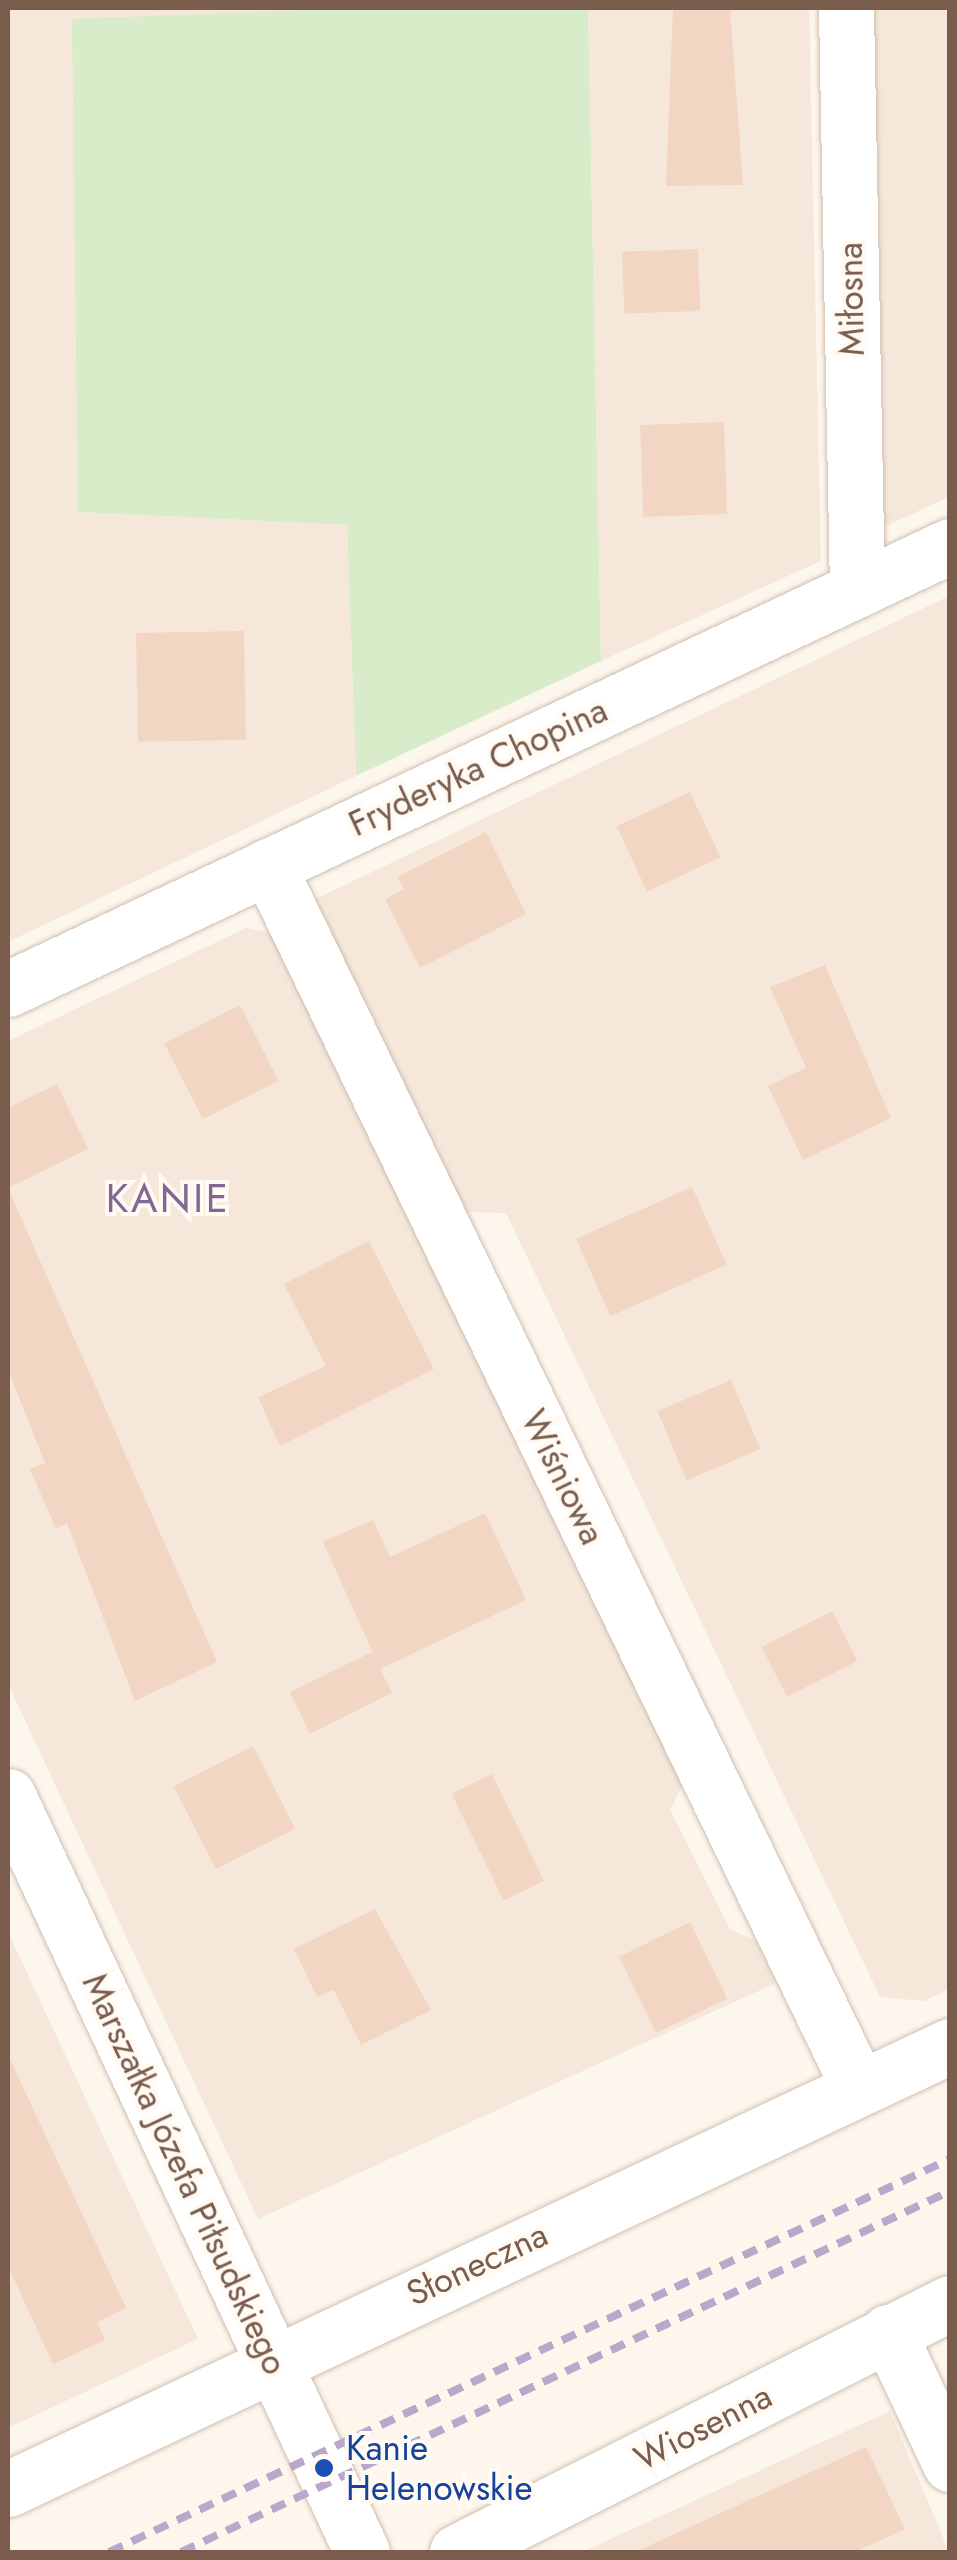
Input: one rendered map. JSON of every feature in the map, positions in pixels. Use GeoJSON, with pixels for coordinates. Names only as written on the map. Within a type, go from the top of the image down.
{"type":"FeatureCollection","features":[{"type":"Feature","properties":{"kind":"street","name":"Miłosna"},"geometry":{"type":"LineString","coordinates":[[846,8],[857,590]]}},
{"type":"Feature","properties":{"kind":"street","name":"Fryderyka Chopina"},"geometry":{"type":"LineString","coordinates":[[8,989],[950,546]]}},
{"type":"Feature","properties":{"kind":"street","name":"Wiśniowa"},"geometry":{"type":"LineString","coordinates":[[268,866],[859,2088]]}},
{"type":"Feature","properties":{"kind":"street","name":"Marszałka Józefa Piłsudskiego"},"geometry":{"type":"LineString","coordinates":[[8,1796],[362,2552]]}},
{"type":"Feature","properties":{"kind":"street","name":"Słoneczna"},"geometry":{"type":"LineString","coordinates":[[8,2489],[274,2360],[950,2046]]}},
{"type":"Feature","properties":{"kind":"street","name":"Wiosenna"},"geometry":{"type":"LineString","coordinates":[[457,2552],[950,2303]]}},
{"type":"Feature","properties":{"kind":"street"},"geometry":{"type":"LineString","coordinates":[[888,2332],[950,2464]]}},
{"type":"Feature","properties":{"kind":"shaded area"},"geometry":{"type":"Polygon","coordinates":[[[8,8],[306,8],[79,512],[347,525],[356,776],[8,942],[8,8]]]}},
{"type":"Feature","properties":{"kind":"shaded area"},"geometry":{"type":"Polygon","coordinates":[[[588,8],[809,8],[821,561],[601,661],[588,8]]]}},
{"type":"Feature","properties":{"kind":"shaded area"},"geometry":{"type":"Polygon","coordinates":[[[862,8],[950,8],[949,497],[869,534],[862,8]]]}},
{"type":"Feature","properties":{"kind":"shaded area"},"geometry":{"type":"Polygon","coordinates":[[[949,596],[949,1989],[924,2001],[880,1997],[506,1213],[461,1212],[309,902],[949,596]]]}},
{"type":"Feature","properties":{"kind":"shaded area"},"geometry":{"type":"Polygon","coordinates":[[[246,928],[276,934],[683,1785],[670,1810],[730,1929],[756,1941],[776,1983],[258,2219],[8,1684],[8,1041],[246,928]]]}},
{"type":"Feature","properties":{"kind":"shaded area"},"geometry":{"type":"Polygon","coordinates":[[[8,1932],[198,2339],[8,2428],[8,1932]]]}},
{"type":"Feature","properties":{"kind":"shaded area"},"geometry":{"type":"Polygon","coordinates":[[[890,2411],[949,2552],[582,2552],[890,2411]]]}},
{"type":"Feature","properties":{"kind":"green space"},"geometry":{"type":"Polygon","coordinates":[[[362,8],[588,8],[601,661],[356,776],[347,525],[78,512],[72,19],[362,8]]]}},
{"type":"Feature","properties":{"kind":"building"},"geometry":{"type":"Polygon","coordinates":[[[673,8],[730,8],[743,185],[666,186],[673,8]]]}},
{"type":"Feature","properties":{"kind":"building"},"geometry":{"type":"Polygon","coordinates":[[[698,249],[700,311],[624,314],[622,252],[698,249]]]}},
{"type":"Feature","properties":{"kind":"building"},"geometry":{"type":"Polygon","coordinates":[[[724,422],[727,514],[643,517],[640,425],[724,422]]]}},
{"type":"Feature","properties":{"kind":"building"},"geometry":{"type":"Polygon","coordinates":[[[244,631],[246,740],[138,742],[136,633],[244,631]]]}},
{"type":"Feature","properties":{"kind":"building"},"geometry":{"type":"Polygon","coordinates":[[[690,792],[720,857],[647,891],[617,826],[690,792]]]}},
{"type":"Feature","properties":{"kind":"building"},"geometry":{"type":"Polygon","coordinates":[[[486,832],[526,914],[420,968],[385,899],[404,889],[397,877],[486,832]]]}},
{"type":"Feature","properties":{"kind":"building"},"geometry":{"type":"Polygon","coordinates":[[[825,965],[891,1118],[803,1160],[768,1086],[806,1068],[770,987],[825,965]]]}},
{"type":"Feature","properties":{"kind":"building"},"geometry":{"type":"Polygon","coordinates":[[[240,1005],[279,1081],[203,1119],[164,1044],[240,1005]]]}},
{"type":"Feature","properties":{"kind":"building"},"geometry":{"type":"Polygon","coordinates":[[[57,1084],[88,1149],[8,1188],[8,1108],[57,1084]]]}},
{"type":"Feature","properties":{"kind":"building"},"geometry":{"type":"Polygon","coordinates":[[[692,1187],[727,1265],[611,1316],[576,1239],[692,1187]]]}},
{"type":"Feature","properties":{"kind":"building"},"geometry":{"type":"Polygon","coordinates":[[[8,1188],[217,1662],[135,1701],[67,1523],[56,1529],[30,1469],[45,1463],[8,1370],[8,1188]]]}},
{"type":"Feature","properties":{"kind":"building"},"geometry":{"type":"Polygon","coordinates":[[[369,1241],[434,1369],[280,1446],[258,1397],[326,1366],[284,1284],[369,1241]]]}},
{"type":"Feature","properties":{"kind":"building"},"geometry":{"type":"Polygon","coordinates":[[[731,1380],[760,1449],[687,1480],[657,1411],[731,1380]]]}},
{"type":"Feature","properties":{"kind":"building"},"geometry":{"type":"Polygon","coordinates":[[[485,1513],[526,1600],[380,1669],[392,1693],[310,1734],[290,1692],[372,1652],[378,1664],[323,1542],[373,1520],[390,1557],[485,1513]]]}},
{"type":"Feature","properties":{"kind":"building"},"geometry":{"type":"Polygon","coordinates":[[[832,1611],[857,1661],[787,1697],[762,1647],[832,1611]]]}},
{"type":"Feature","properties":{"kind":"building"},"geometry":{"type":"Polygon","coordinates":[[[253,1746],[295,1829],[216,1869],[174,1786],[253,1746]]]}},
{"type":"Feature","properties":{"kind":"building"},"geometry":{"type":"Polygon","coordinates":[[[492,1774],[544,1881],[504,1901],[452,1794],[492,1774]]]}},
{"type":"Feature","properties":{"kind":"building"},"geometry":{"type":"Polygon","coordinates":[[[375,1909],[431,2010],[361,2045],[334,1990],[317,1997],[294,1949],[375,1909]]]}},
{"type":"Feature","properties":{"kind":"building"},"geometry":{"type":"Polygon","coordinates":[[[690,1922],[727,1998],[656,2033],[619,1957],[690,1922]]]}},
{"type":"Feature","properties":{"kind":"building"},"geometry":{"type":"Polygon","coordinates":[[[8,2055],[126,2308],[97,2322],[105,2340],[53,2364],[8,2266],[8,2055]]]}},
{"type":"Feature","properties":{"kind":"building"},"geometry":{"type":"Polygon","coordinates":[[[866,2447],[905,2529],[855,2552],[635,2552],[866,2447]]]}},
{"type":"Feature","properties":{"kind":"railway"},"geometry":{"type":"LineString","coordinates":[[109,2552],[950,2159]]}},
{"type":"Feature","properties":{"kind":"railway"},"geometry":{"type":"LineString","coordinates":[[181,2552],[950,2191]]}},
{"type":"Feature","properties":{"kind":"place","name":"Kanie Helenowskie"},"geometry":{"type":"Point","coordinates":[324,2468]}},
{"type":"Feature","properties":{"kind":"district","name":"KANIE"},"geometry":{"type":"Point","coordinates":[168,1198]}}]}
